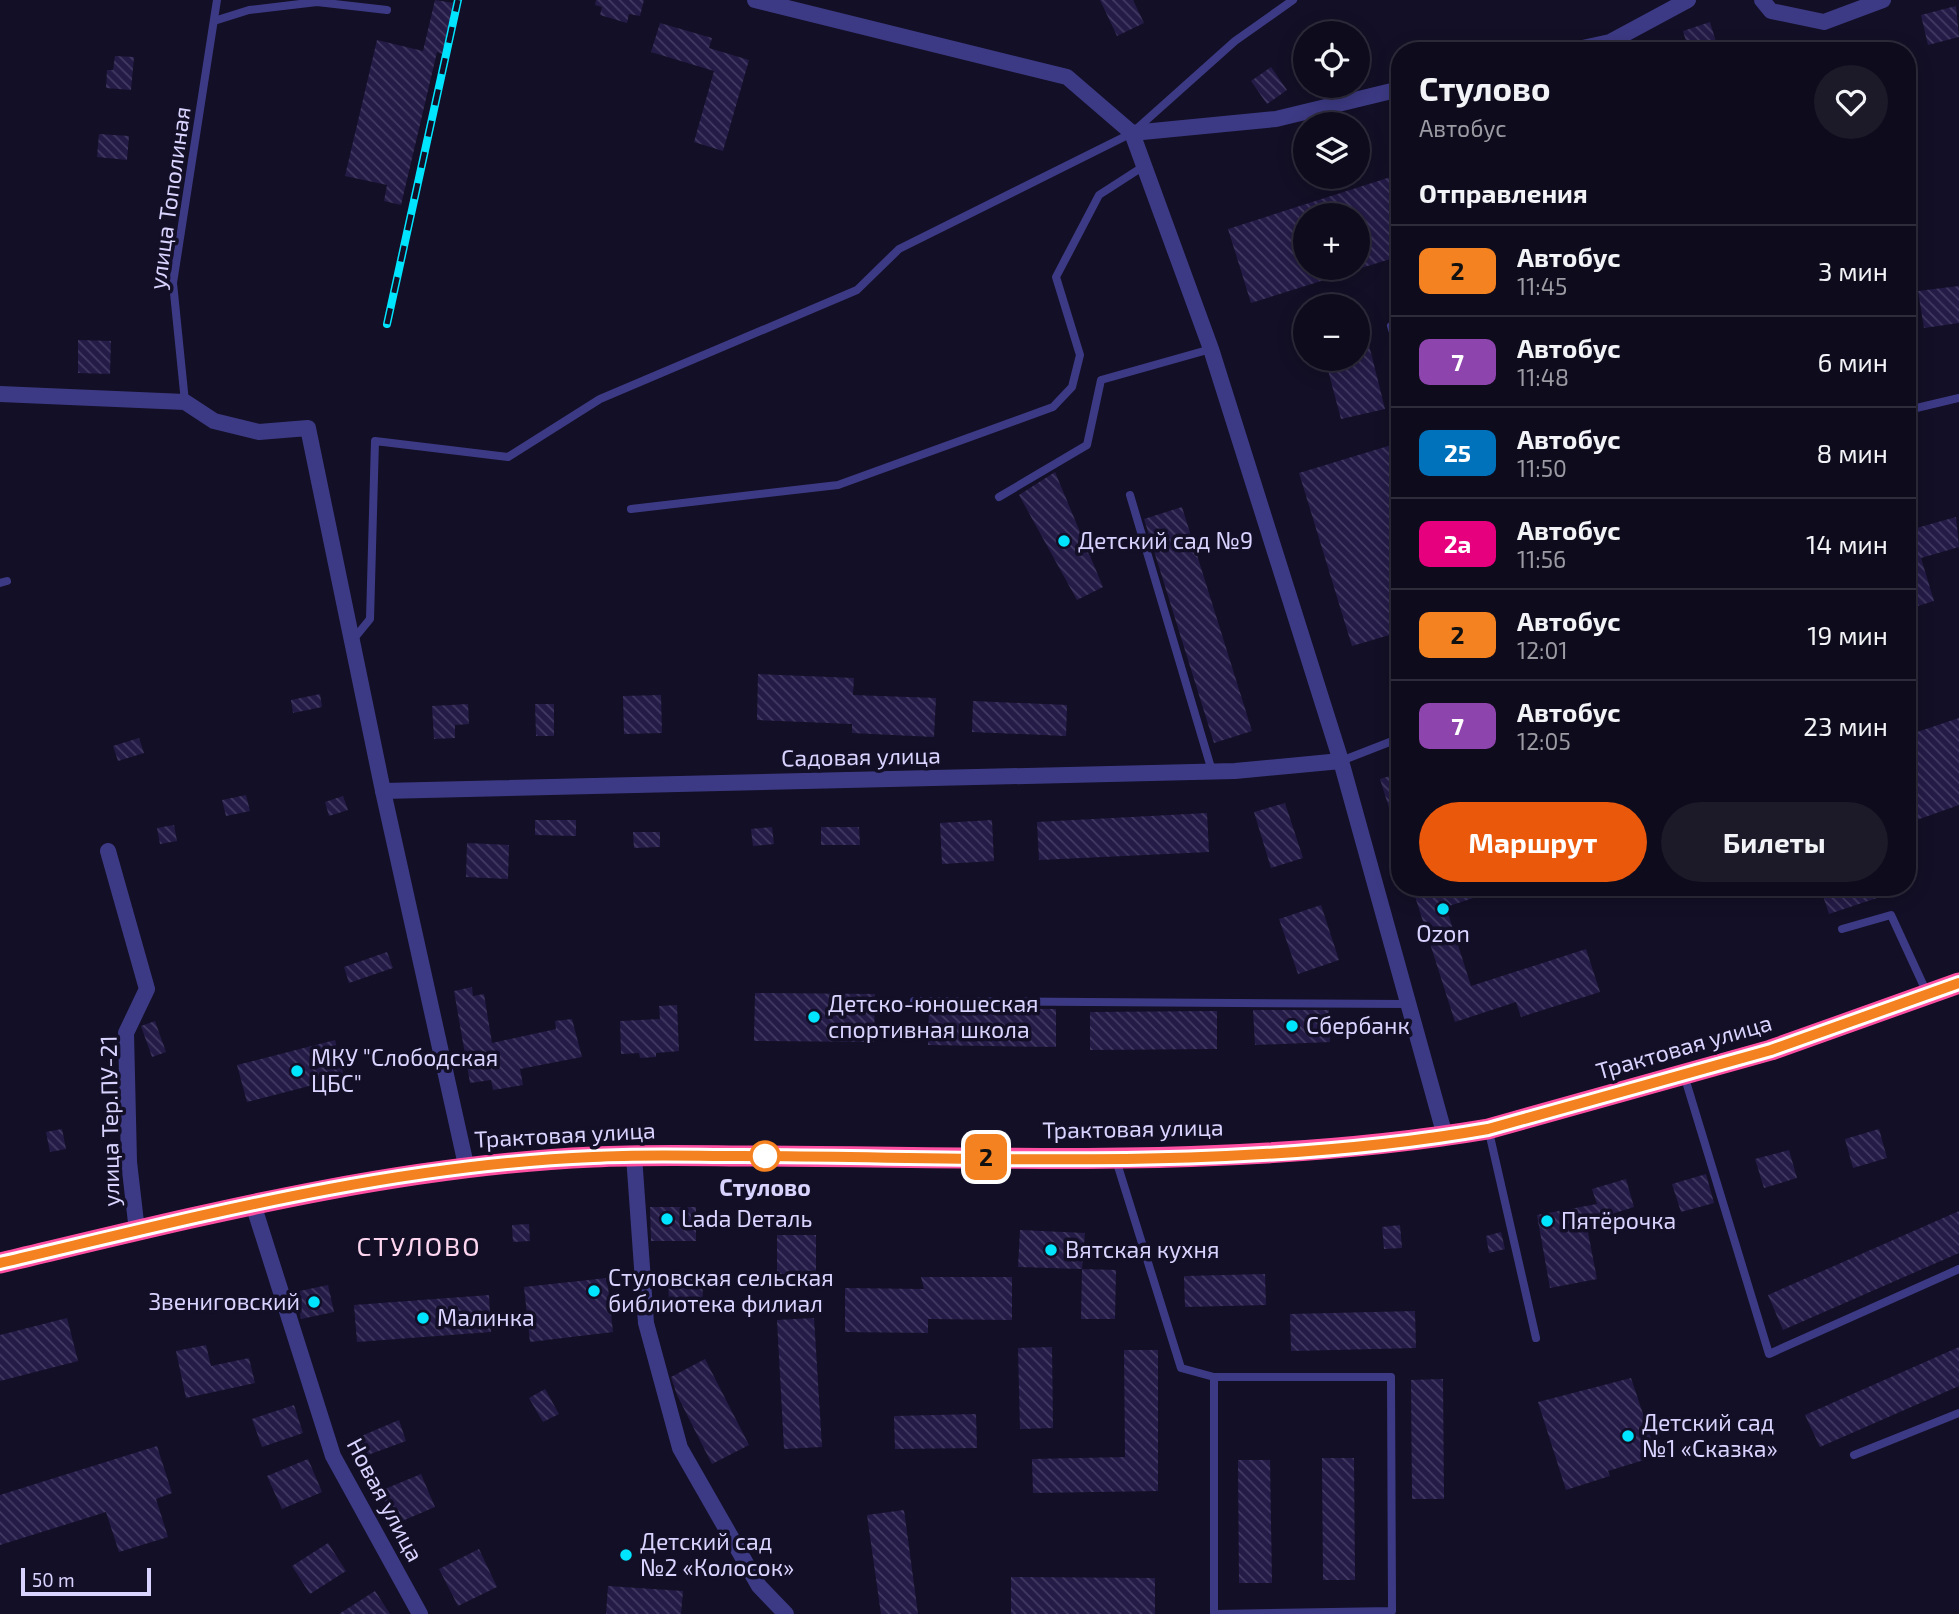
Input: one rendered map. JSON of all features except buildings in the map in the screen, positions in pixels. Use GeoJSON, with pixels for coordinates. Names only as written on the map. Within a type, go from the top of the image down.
{"type":"FeatureCollection","features":[{"type":"Feature","properties":{"kind":"highway","name":"Трактовая улица"},"geometry":{"type":"LineString","coordinates":[[0,1263],[253,1204],[466,1165],[634,1156],[1115,1157],[1293,1152],[1445,1136],[1488,1129],[1771,1050],[1959,983]]}},
{"type":"Feature","properties":{"kind":"street"},"geometry":{"type":"LineString","coordinates":[[755,0],[1067,77],[1132,133],[1211,349],[1341,761],[1445,1136]]}},
{"type":"Feature","properties":{"kind":"street"},"geometry":{"type":"LineString","coordinates":[[1610,42],[1688,0]]}},
{"type":"Feature","properties":{"kind":"street"},"geometry":{"type":"LineString","coordinates":[[1762,0],[1771,11],[1825,22],[1883,0]]}},
{"type":"Feature","properties":{"kind":"street"},"geometry":{"type":"LineString","coordinates":[[1132,133],[1276,119],[1391,91]]}},
{"type":"Feature","properties":{"kind":"street"},"geometry":{"type":"LineString","coordinates":[[0,394],[185,402],[214,421],[259,432],[308,428],[383,791],[466,1165]]}},
{"type":"Feature","properties":{"kind":"street","name":"Садовая улица"},"geometry":{"type":"LineString","coordinates":[[383,791],[1212,771],[1341,761]]}},
{"type":"Feature","properties":{"kind":"street","name":"улица Тер.ПУ-21"},"geometry":{"type":"LineString","coordinates":[[108,851],[148,989],[126,1033],[129,1162],[137,1231]]}},
{"type":"Feature","properties":{"kind":"street"},"geometry":{"type":"LineString","coordinates":[[634,1156],[646,1323],[680,1448],[759,1586],[786,1614]]}},
{"type":"Feature","properties":{"kind":"street","name":"Новая улица"},"geometry":{"type":"LineString","coordinates":[[253,1204],[332,1456],[420,1614]]}},
{"type":"Feature","properties":{"kind":"lane","name":"улица Тополиная"},"geometry":{"type":"LineString","coordinates":[[185,402],[173,284],[217,0]]}},
{"type":"Feature","properties":{"kind":"lane"},"geometry":{"type":"LineString","coordinates":[[352,641],[370,619],[375,441],[508,457],[600,399],[857,290],[900,248],[1132,133],[1235,41],[1293,0]]}},
{"type":"Feature","properties":{"kind":"lane"},"geometry":{"type":"LineString","coordinates":[[214,21],[248,10],[317,2],[387,10]]}},
{"type":"Feature","properties":{"kind":"lane"},"geometry":{"type":"LineString","coordinates":[[631,509],[838,485],[1053,407],[1072,387],[1080,355],[1056,277],[1099,195],[1144,166]]}},
{"type":"Feature","properties":{"kind":"lane"},"geometry":{"type":"LineString","coordinates":[[999,497],[1087,445],[1101,380],[1211,349]]}},
{"type":"Feature","properties":{"kind":"lane"},"geometry":{"type":"LineString","coordinates":[[1916,408],[1959,398]]}},
{"type":"Feature","properties":{"kind":"lane"},"geometry":{"type":"LineString","coordinates":[[1130,495],[1212,771]]}},
{"type":"Feature","properties":{"kind":"lane"},"geometry":{"type":"LineString","coordinates":[[1341,761],[1391,742]]}},
{"type":"Feature","properties":{"kind":"lane"},"geometry":{"type":"LineString","coordinates":[[1842,929],[1891,915],[1928,994]]}},
{"type":"Feature","properties":{"kind":"lane"},"geometry":{"type":"LineString","coordinates":[[914,1001],[1409,1004]]}},
{"type":"Feature","properties":{"kind":"lane"},"geometry":{"type":"LineString","coordinates":[[1684,1075],[1769,1354],[1959,1269]]}},
{"type":"Feature","properties":{"kind":"lane"},"geometry":{"type":"LineString","coordinates":[[1488,1129],[1536,1338]]}},
{"type":"Feature","properties":{"kind":"lane"},"geometry":{"type":"LineString","coordinates":[[1115,1157],[1181,1368],[1214,1377],[1391,1377],[1392,1611],[1215,1614],[1214,1377]]}},
{"type":"Feature","properties":{"kind":"lane"},"geometry":{"type":"LineString","coordinates":[[1854,1455],[1959,1413]]}},
{"type":"Feature","properties":{"kind":"railway"},"geometry":{"type":"LineString","coordinates":[[387,324],[458,0]]}},
{"type":"Feature","properties":{"kind":"bus line","name":"2"},"geometry":{"type":"LineString","coordinates":[[0,1263],[253,1204],[466,1165],[634,1156],[1115,1157],[1293,1152],[1445,1136],[1488,1129],[1771,1050],[1959,983]]}},
{"type":"Feature","properties":{"kind":"place","name":"Детский сад №9"},"geometry":{"type":"Point","coordinates":[1064,541]}},
{"type":"Feature","properties":{"kind":"place","name":"Ozon"},"geometry":{"type":"Point","coordinates":[1443,909]}},
{"type":"Feature","properties":{"kind":"place","name":"Детско-юношеская спортивная школа"},"geometry":{"type":"Point","coordinates":[814,1017]}},
{"type":"Feature","properties":{"kind":"place","name":"Сбербанк"},"geometry":{"type":"Point","coordinates":[1292,1026]}},
{"type":"Feature","properties":{"kind":"place","name":"МКУ \"Слободская ЦБС\""},"geometry":{"type":"Point","coordinates":[297,1071]}},
{"type":"Feature","properties":{"kind":"place","name":"Стулово"},"geometry":{"type":"Point","coordinates":[765,1156]}},
{"type":"Feature","properties":{"kind":"place","name":"Lada Dеталь"},"geometry":{"type":"Point","coordinates":[667,1219]}},
{"type":"Feature","properties":{"kind":"place","name":"Пятёрочка"},"geometry":{"type":"Point","coordinates":[1547,1221]}},
{"type":"Feature","properties":{"kind":"place","name":"Вятская кухня"},"geometry":{"type":"Point","coordinates":[1051,1250]}},
{"type":"Feature","properties":{"kind":"place","name":"Стуловская сельская библиотека филиал"},"geometry":{"type":"Point","coordinates":[594,1291]}},
{"type":"Feature","properties":{"kind":"place","name":"Звениговский"},"geometry":{"type":"Point","coordinates":[314,1302]}},
{"type":"Feature","properties":{"kind":"place","name":"Малинка"},"geometry":{"type":"Point","coordinates":[423,1318]}},
{"type":"Feature","properties":{"kind":"place","name":"Детский сад №1 «Сказка»"},"geometry":{"type":"Point","coordinates":[1628,1436]}},
{"type":"Feature","properties":{"kind":"place","name":"Детский сад №2 «Колосок»"},"geometry":{"type":"Point","coordinates":[626,1555]}},
{"type":"Feature","properties":{"kind":"district","name":"СТУЛОВО"},"geometry":{"type":"Point","coordinates":[419,1247]}}]}
